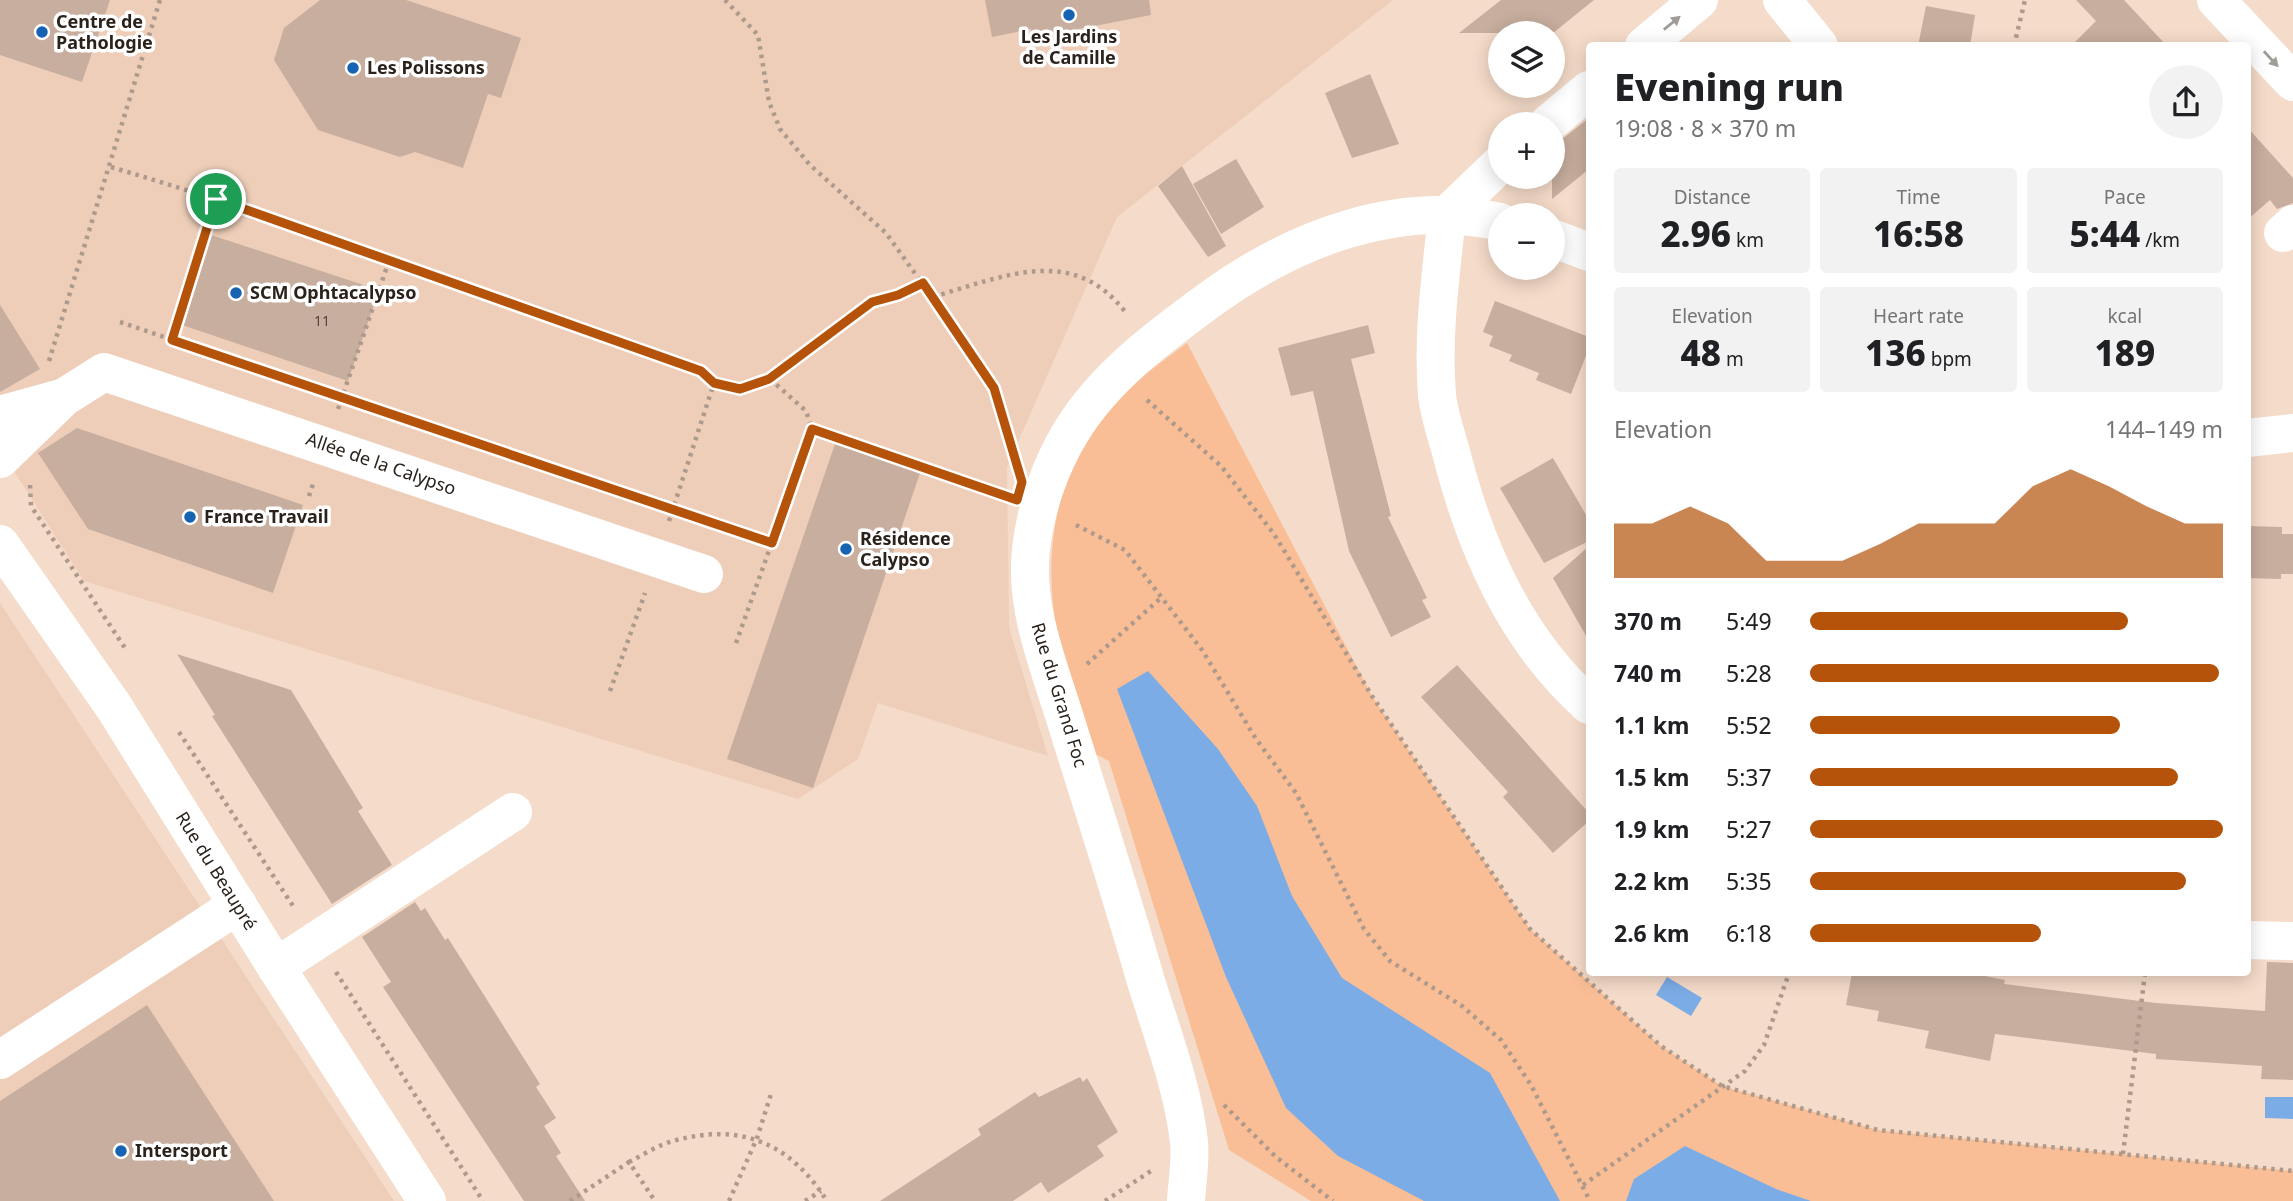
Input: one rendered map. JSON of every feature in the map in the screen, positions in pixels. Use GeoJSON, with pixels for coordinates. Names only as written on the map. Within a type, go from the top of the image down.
{"type":"FeatureCollection","features":[{"type":"Feature","properties":{"kind":"street"},"geometry":{"type":"LineString","coordinates":[[1649,42],[1699,0]]}},
{"type":"Feature","properties":{"kind":"street"},"geometry":{"type":"LineString","coordinates":[[1782,0],[1816,42]]}},
{"type":"Feature","properties":{"kind":"street"},"geometry":{"type":"LineString","coordinates":[[2216,0],[2293,82]]}},
{"type":"Feature","properties":{"kind":"street"},"geometry":{"type":"LineString","coordinates":[[1562,112],[1586,92]]}},
{"type":"Feature","properties":{"kind":"street"},"geometry":{"type":"LineString","coordinates":[[1488,176],[1447,215],[1437,307],[1437,397],[1466,513],[1505,599],[1561,678],[1586,702]]}},
{"type":"Feature","properties":{"kind":"street","name":"Rue du Grand Foc"},"geometry":{"type":"LineString","coordinates":[[1186,1201],[1189,1145],[1183,1109],[1130,925],[1042,646],[1032,598],[1031,551],[1039,511],[1052,471],[1070,433],[1097,395],[1186,316],[1277,257],[1318,238],[1365,223],[1447,215],[1488,220]]}},
{"type":"Feature","properties":{"kind":"street"},"geometry":{"type":"LineString","coordinates":[[1565,243],[1586,251]]}},
{"type":"Feature","properties":{"kind":"street"},"geometry":{"type":"LineString","coordinates":[[0,459],[14,424],[63,398],[112,348]]}},
{"type":"Feature","properties":{"kind":"street","name":"Allée de la Calypso"},"geometry":{"type":"LineString","coordinates":[[112,348],[326,445],[704,574]]}},
{"type":"Feature","properties":{"kind":"street"},"geometry":{"type":"LineString","coordinates":[[2251,438],[2293,433]]}},
{"type":"Feature","properties":{"kind":"street","name":"Rue du Beaupré"},"geometry":{"type":"LineString","coordinates":[[0,544],[114,707],[426,1201]]}},
{"type":"Feature","properties":{"kind":"street"},"geometry":{"type":"LineString","coordinates":[[276,967],[317,943],[513,812]]}},
{"type":"Feature","properties":{"kind":"street"},"geometry":{"type":"LineString","coordinates":[[0,1060],[238,905]]}},
{"type":"Feature","properties":{"kind":"street"},"geometry":{"type":"LineString","coordinates":[[2251,940],[2293,941]]}},
{"type":"Feature","properties":{"kind":"path"},"geometry":{"type":"LineString","coordinates":[[63,398],[46,371],[111,167],[160,0]]}},
{"type":"Feature","properties":{"kind":"path"},"geometry":{"type":"LineString","coordinates":[[725,0],[758,35],[765,64],[769,102],[780,129],[810,165],[871,217],[923,283],[994,388],[1018,468]]}},
{"type":"Feature","properties":{"kind":"path"},"geometry":{"type":"LineString","coordinates":[[2015,42],[2025,0]]}},
{"type":"Feature","properties":{"kind":"path"},"geometry":{"type":"LineString","coordinates":[[111,167],[216,199],[701,371],[714,383],[740,389],[769,379],[872,302],[898,295],[923,283]]}},
{"type":"Feature","properties":{"kind":"path"},"geometry":{"type":"LineString","coordinates":[[172,340],[216,199]]}},
{"type":"Feature","properties":{"kind":"path"},"geometry":{"type":"LineString","coordinates":[[309,496],[389,261]]}},
{"type":"Feature","properties":{"kind":"path"},"geometry":{"type":"LineString","coordinates":[[932,297],[1010,275],[1059,271],[1084,276],[1119,304]]}},
{"type":"Feature","properties":{"kind":"path"},"geometry":{"type":"LineString","coordinates":[[112,348],[172,340],[772,543]]}},
{"type":"Feature","properties":{"kind":"path"},"geometry":{"type":"LineString","coordinates":[[736,643],[812,429],[806,411],[769,379]]}},
{"type":"Feature","properties":{"kind":"path"},"geometry":{"type":"LineString","coordinates":[[1154,389],[1144,397],[1221,466],[1274,534],[1372,696],[1530,929],[1661,1046],[1722,1086],[1878,1130],[2293,1171]]}},
{"type":"Feature","properties":{"kind":"path"},"geometry":{"type":"LineString","coordinates":[[14,424],[31,506],[130,657]]}},
{"type":"Feature","properties":{"kind":"path"},"geometry":{"type":"LineString","coordinates":[[812,429],[1017,500],[1074,524],[1125,550],[1202,650],[1256,739],[1296,793],[1364,929],[1390,961],[1462,1006],[1501,1040],[1531,1085],[1590,1201]]}},
{"type":"Feature","properties":{"kind":"path"},"geometry":{"type":"LineString","coordinates":[[1073,536],[1078,513]]}},
{"type":"Feature","properties":{"kind":"path"},"geometry":{"type":"LineString","coordinates":[[1081,655],[1084,667],[1162,597]]}},
{"type":"Feature","properties":{"kind":"path"},"geometry":{"type":"LineString","coordinates":[[176,727],[483,1201]]}},
{"type":"Feature","properties":{"kind":"path"},"geometry":{"type":"LineString","coordinates":[[1583,1185],[1745,1071],[1764,1045],[1788,976]]}},
{"type":"Feature","properties":{"kind":"path"},"geometry":{"type":"LineString","coordinates":[[2123,1154],[2145,976]]}},
{"type":"Feature","properties":{"kind":"path"},"geometry":{"type":"LineString","coordinates":[[729,1201],[757,1138],[772,1091]]}},
{"type":"Feature","properties":{"kind":"path"},"geometry":{"type":"LineString","coordinates":[[1183,1109],[1217,1099],[1235,1113],[1276,1157],[1333,1201]]}},
{"type":"Feature","properties":{"kind":"path"},"geometry":{"type":"LineString","coordinates":[[570,1201],[629,1162],[672,1141],[719,1133],[757,1138],[785,1153],[827,1201]]}},
{"type":"Feature","properties":{"kind":"path"},"geometry":{"type":"LineString","coordinates":[[629,1162],[655,1201]]}},
{"type":"Feature","properties":{"kind":"path"},"geometry":{"type":"LineString","coordinates":[[805,1201],[821,1191]]}},
{"type":"Feature","properties":{"kind":"shaded area"},"geometry":{"type":"Polygon","coordinates":[[[0,0],[1393,0],[1117,217],[1007,467],[1009,628],[1048,756],[878,703],[858,759],[798,799],[84,581],[0,449],[0,0]]]}},
{"type":"Feature","properties":{"kind":"shaded area"},"geometry":{"type":"Polygon","coordinates":[[[1187,343],[1372,696],[1530,929],[1661,1046],[1722,1086],[1878,1130],[2293,1171],[2293,1201],[1311,1201],[1229,1150],[1109,761],[1095,754],[1069,678],[1057,632],[1051,575],[1056,518],[1073,464],[1086,439],[1122,395],[1187,343]]]}},
{"type":"Feature","properties":{"kind":"shaded area"},"geometry":{"type":"Polygon","coordinates":[[[0,603],[394,1201],[0,1201],[0,603]]]}},
{"type":"Feature","properties":{"kind":"water"},"geometry":{"type":"Polygon","coordinates":[[[1148,671],[1218,749],[1257,806],[1292,896],[1342,978],[1490,1073],[1560,1201],[1424,1201],[1338,1156],[1286,1108],[1226,977],[1117,689],[1148,671]]]}},
{"type":"Feature","properties":{"kind":"water"},"geometry":{"type":"Polygon","coordinates":[[[1667,977],[1702,998],[1691,1016],[1656,995],[1667,977]]]}},
{"type":"Feature","properties":{"kind":"water"},"geometry":{"type":"Polygon","coordinates":[[[2265,1097],[2293,1097],[2293,1119],[2265,1118],[2265,1097]]]}},
{"type":"Feature","properties":{"kind":"water"},"geometry":{"type":"Polygon","coordinates":[[[1685,1146],[1776,1189],[1811,1201],[1626,1201],[1634,1179],[1685,1146]]]}},
{"type":"Feature","properties":{"kind":"building","name":"Centre de Pathologie"},"geometry":{"type":"Polygon","coordinates":[[[0,0],[110,0],[82,82],[0,55],[0,0]]]}},
{"type":"Feature","properties":{"kind":"building"},"geometry":{"type":"Polygon","coordinates":[[[320,0],[406,0],[521,38],[501,98],[488,94],[463,168],[415,152],[400,157],[318,130],[274,60],[284,28],[320,0]]]}},
{"type":"Feature","properties":{"kind":"building","name":"Les Jardins de Camille"},"geometry":{"type":"Polygon","coordinates":[[[985,0],[1149,0],[1151,15],[1033,38],[1031,29],[992,37],[985,0]]]}},
{"type":"Feature","properties":{"kind":"building"},"geometry":{"type":"Polygon","coordinates":[[[1501,0],[1594,0],[1565,23],[1565,21],[1488,21],[1488,33],[1459,33],[1501,0]]]}},
{"type":"Feature","properties":{"kind":"building"},"geometry":{"type":"Polygon","coordinates":[[[2076,0],[2124,0],[2163,42],[2075,42],[2096,21],[2076,0]]]}},
{"type":"Feature","properties":{"kind":"building"},"geometry":{"type":"Polygon","coordinates":[[[1926,6],[1975,15],[1971,42],[1919,42],[1926,6]]]}},
{"type":"Feature","properties":{"kind":"building"},"geometry":{"type":"Polygon","coordinates":[[[1370,74],[1399,144],[1352,158],[1325,93],[1370,74]]]}},
{"type":"Feature","properties":{"kind":"building"},"geometry":{"type":"Polygon","coordinates":[[[1586,120],[1586,171],[1565,188],[1565,137],[1586,120]]]}},
{"type":"Feature","properties":{"kind":"building"},"geometry":{"type":"Polygon","coordinates":[[[2251,131],[2293,178],[2293,203],[2277,209],[2270,200],[2251,217],[2251,131]]]}},
{"type":"Feature","properties":{"kind":"building"},"geometry":{"type":"Polygon","coordinates":[[[1236,159],[1264,207],[1221,234],[1193,184],[1236,159]]]}},
{"type":"Feature","properties":{"kind":"building"},"geometry":{"type":"Polygon","coordinates":[[[1182,166],[1226,246],[1208,257],[1158,186],[1182,166]]]}},
{"type":"Feature","properties":{"kind":"building"},"geometry":{"type":"Polygon","coordinates":[[[1552,189],[1564,189],[1552,199],[1552,189]]]}},
{"type":"Feature","properties":{"kind":"building"},"geometry":{"type":"Polygon","coordinates":[[[208,234],[379,290],[348,381],[179,324],[208,234]]]}},
{"type":"Feature","properties":{"kind":"building"},"geometry":{"type":"Polygon","coordinates":[[[1495,301],[1586,336],[1586,356],[1571,394],[1536,380],[1539,373],[1509,361],[1512,355],[1489,346],[1493,336],[1483,332],[1495,301]]]}},
{"type":"Feature","properties":{"kind":"building"},"geometry":{"type":"Polygon","coordinates":[[[0,305],[40,369],[0,392],[0,305]]]}},
{"type":"Feature","properties":{"kind":"building"},"geometry":{"type":"Polygon","coordinates":[[[1368,325],[1375,353],[1351,359],[1391,516],[1388,517],[1427,598],[1422,600],[1431,617],[1391,637],[1349,551],[1313,391],[1291,396],[1278,348],[1368,325]]]}},
{"type":"Feature","properties":{"kind":"building","name":"France Travail"},"geometry":{"type":"Polygon","coordinates":[[[77,428],[303,505],[273,593],[88,529],[38,453],[77,428]]]}},
{"type":"Feature","properties":{"kind":"building","name":"Résidence Calypso"},"geometry":{"type":"Polygon","coordinates":[[[835,444],[920,473],[813,788],[727,759],[835,444]]]}},
{"type":"Feature","properties":{"kind":"building"},"geometry":{"type":"Polygon","coordinates":[[[1553,458],[1586,515],[1586,542],[1544,563],[1500,488],[1553,458]]]}},
{"type":"Feature","properties":{"kind":"building"},"geometry":{"type":"Polygon","coordinates":[[[2251,526],[2282,527],[2282,534],[2293,534],[2293,574],[2281,574],[2281,579],[2251,578],[2251,526]]]}},
{"type":"Feature","properties":{"kind":"building"},"geometry":{"type":"Polygon","coordinates":[[[1586,549],[1586,636],[1553,578],[1586,549]]]}},
{"type":"Feature","properties":{"kind":"building"},"geometry":{"type":"Polygon","coordinates":[[[177,654],[291,690],[363,808],[358,811],[392,865],[332,904],[212,716],[215,715],[177,654]]]}},
{"type":"Feature","properties":{"kind":"building"},"geometry":{"type":"Polygon","coordinates":[[[1457,665],[1586,810],[1586,824],[1553,853],[1503,797],[1508,792],[1421,697],[1457,665]]]}},
{"type":"Feature","properties":{"kind":"building"},"geometry":{"type":"Polygon","coordinates":[[[415,902],[421,911],[425,908],[445,940],[448,938],[540,1084],[536,1087],[556,1118],[544,1126],[561,1153],[556,1156],[585,1201],[524,1201],[383,987],[391,982],[362,937],[415,902]]]}},
{"type":"Feature","properties":{"kind":"building"},"geometry":{"type":"Polygon","coordinates":[[[2267,962],[2293,963],[2293,1080],[2261,1079],[2262,1066],[2156,1059],[2156,1054],[1995,1034],[1990,1061],[1925,1048],[1929,1031],[1877,1021],[1879,1011],[1846,1005],[1851,976],[1984,976],[2005,980],[2004,984],[2156,1003],[2265,1011],[2267,962]]]}},
{"type":"Feature","properties":{"kind":"building","name":"Intersport"},"geometry":{"type":"Polygon","coordinates":[[[147,1005],[274,1201],[0,1201],[0,1101],[147,1005]]]}},
{"type":"Feature","properties":{"kind":"building"},"geometry":{"type":"Polygon","coordinates":[[[1080,1077],[1083,1082],[1087,1078],[1118,1132],[1097,1146],[1104,1156],[1048,1193],[1041,1182],[1013,1201],[880,1201],[981,1135],[978,1129],[1035,1092],[1039,1097],[1080,1077]]]}},
{"type":"Feature","properties":{"kind":"place","name":"Les Jardins de Camille"},"geometry":{"type":"Point","coordinates":[1069,15]}},
{"type":"Feature","properties":{"kind":"place","name":"Centre de Pathologie"},"geometry":{"type":"Point","coordinates":[42,32]}},
{"type":"Feature","properties":{"kind":"place","name":"Les Polissons"},"geometry":{"type":"Point","coordinates":[353,68]}},
{"type":"Feature","properties":{"kind":"place","name":"SCM Ophtacalypso"},"geometry":{"type":"Point","coordinates":[236,293]}},
{"type":"Feature","properties":{"kind":"place","name":"France Travail"},"geometry":{"type":"Point","coordinates":[190,517]}},
{"type":"Feature","properties":{"kind":"place","name":"Résidence Calypso"},"geometry":{"type":"Point","coordinates":[846,549]}},
{"type":"Feature","properties":{"kind":"place","name":"Intersport"},"geometry":{"type":"Point","coordinates":[121,1151]}},
{"type":"Feature","properties":{"kind":"route"},"geometry":{"type":"LineString","coordinates":[[216,199],[701,371],[714,383],[740,389],[769,379],[872,302],[898,295],[923,283],[994,388],[1022,482],[1017,500],[812,429],[772,543],[172,340],[216,199]]}}]}
